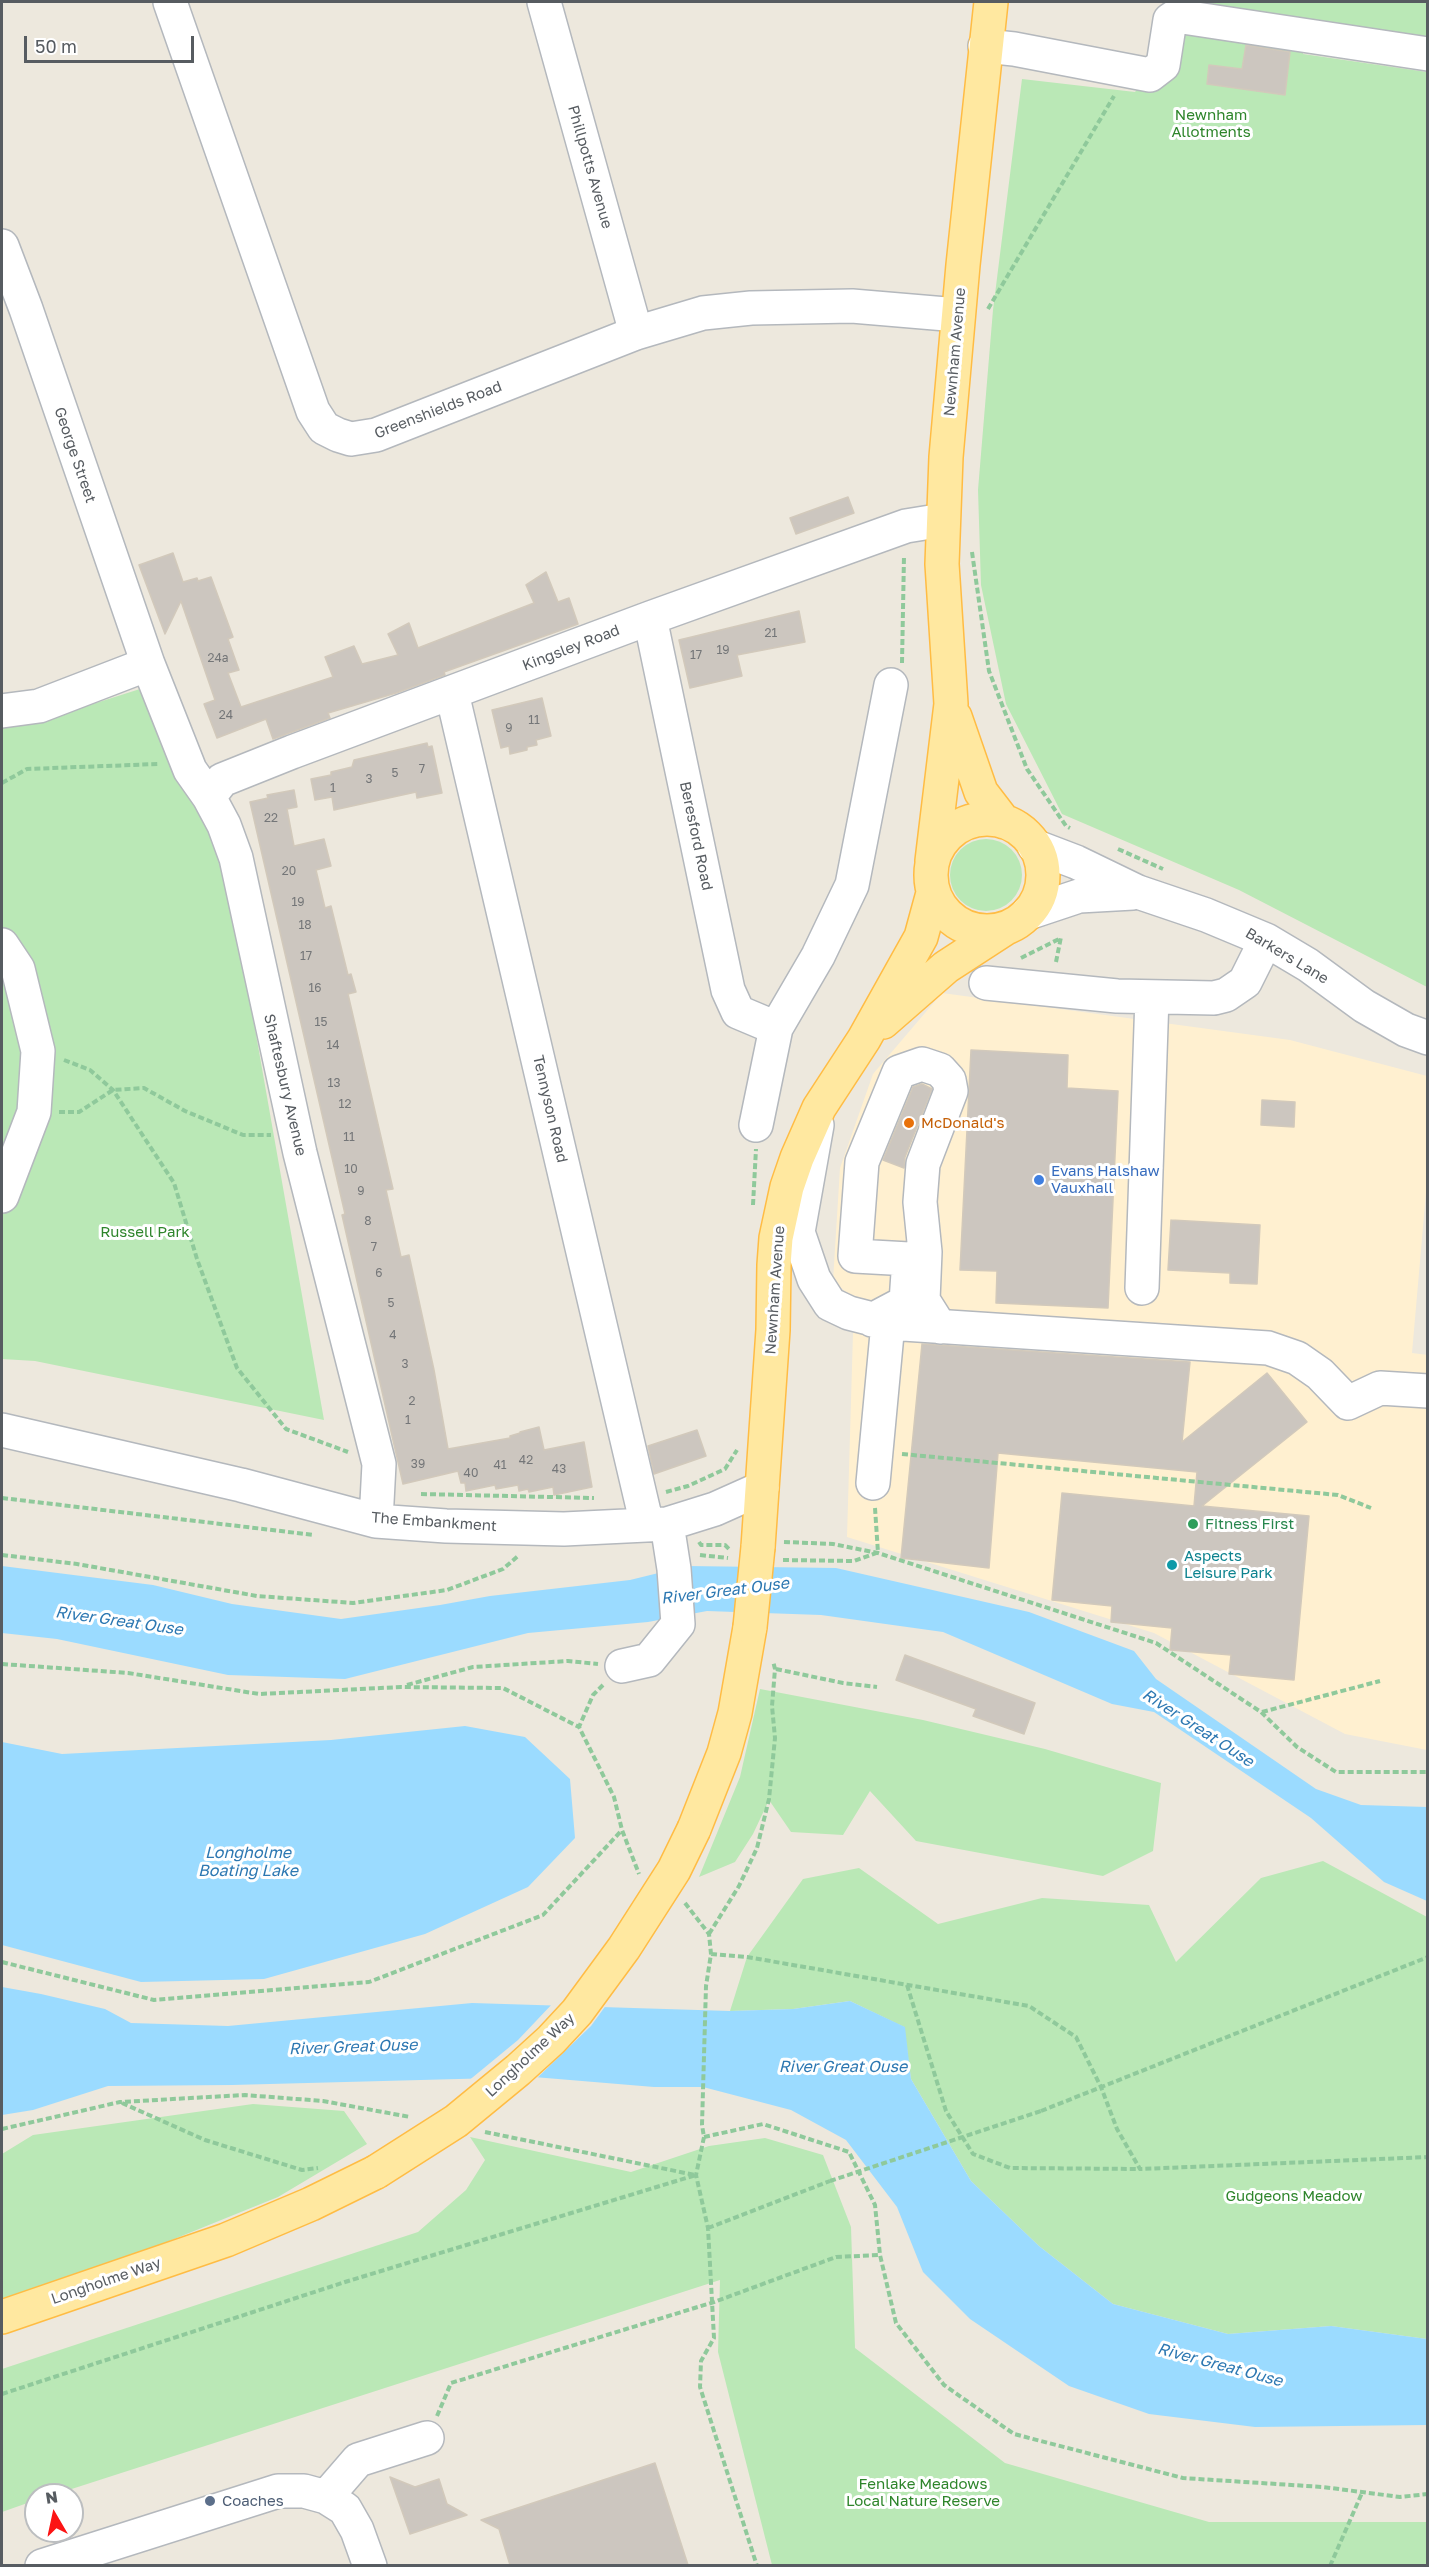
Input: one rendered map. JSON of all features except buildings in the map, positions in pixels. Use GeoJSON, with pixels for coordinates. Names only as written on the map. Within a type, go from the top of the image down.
{"type":"FeatureCollection","features":[{"type":"Feature","properties":{"kind":"main road","name":"Newnham Avenue"},"geometry":{"type":"LineString","coordinates":[[932,861],[951,704],[943,603],[943,520],[958,315],[991,2]]}},
{"type":"Feature","properties":{"kind":"main road","name":"Newnham Avenue"},"geometry":{"type":"LineString","coordinates":[[951,704],[981,792],[1004,822]]}},
{"type":"Feature","properties":{"kind":"main road"},"geometry":{"type":"LineString","coordinates":[[974,821],[1004,822],[1021,831],[1034,846],[1040,859],[1042,880],[1036,901],[1018,920],[993,931],[963,926],[950,918],[940,907],[933,893],[930,877],[932,861],[940,845],[960,826],[974,821]]}},
{"type":"Feature","properties":{"kind":"main road","name":"Newnham Avenue"},"geometry":{"type":"LineString","coordinates":[[762,1488],[776,1238],[788,1187],[797,1158],[819,1108],[864,1040],[921,937],[933,893]]}},
{"type":"Feature","properties":{"kind":"main road","name":"Newnham Avenue"},"geometry":{"type":"LineString","coordinates":[[864,1040],[946,967],[1018,920]]}},
{"type":"Feature","properties":{"kind":"main road","name":"Longholme Way"},"geometry":{"type":"LineString","coordinates":[[2,2317],[226,2240],[311,2204],[376,2172],[456,2121],[518,2070],[557,2033],[596,1988],[674,1870],[694,1829],[724,1753],[735,1713],[760,1653],[764,1550],[762,1488]]}},
{"type":"Feature","properties":{"kind":"street","name":"Greenshields Road"},"geometry":{"type":"LineString","coordinates":[[170,2],[314,411],[324,428],[338,435],[351,439],[376,435],[636,333],[703,313],[751,308],[852,306],[958,315]]}},
{"type":"Feature","properties":{"kind":"street","name":"Phillpotts Avenue"},"geometry":{"type":"LineString","coordinates":[[544,2],[636,333]]}},
{"type":"Feature","properties":{"kind":"street"},"geometry":{"type":"LineString","coordinates":[[986,46],[1014,49],[1150,75],[1163,65],[1170,21],[1176,16],[1428,54]]}},
{"type":"Feature","properties":{"kind":"street","name":"George Street"},"geometry":{"type":"LineString","coordinates":[[2,246],[26,309],[148,664]]}},
{"type":"Feature","properties":{"kind":"street","name":"Kingsley Road"},"geometry":{"type":"LineString","coordinates":[[209,797],[222,780],[292,752],[906,526],[943,520]]}},
{"type":"Feature","properties":{"kind":"street","name":"Beresford Road"},"geometry":{"type":"LineString","coordinates":[[651,618],[728,990],[738,1012],[776,1028]]}},
{"type":"Feature","properties":{"kind":"street"},"geometry":{"type":"LineString","coordinates":[[2,711],[39,706],[148,664]]}},
{"type":"Feature","properties":{"kind":"street","name":"Shaftesbury Avenue"},"geometry":{"type":"LineString","coordinates":[[148,664],[186,762],[224,825],[236,858],[296,1136],[378,1493]]}},
{"type":"Feature","properties":{"kind":"street"},"geometry":{"type":"LineString","coordinates":[[758,1132],[776,1028],[818,956],[852,885],[896,679]]}},
{"type":"Feature","properties":{"kind":"street","name":"Tennyson Road"},"geometry":{"type":"LineString","coordinates":[[453,693],[663,1521],[683,1559],[678,1624],[649,1660],[622,1666]]}},
{"type":"Feature","properties":{"kind":"street","name":"Barkers Lane"},"geometry":{"type":"LineString","coordinates":[[1034,846],[1076,862],[1138,892],[1206,915],[1266,940],[1308,965],[1374,1012],[1406,1030],[1428,1038]]}},
{"type":"Feature","properties":{"kind":"street","name":"Barkers Lane"},"geometry":{"type":"LineString","coordinates":[[1018,920],[1079,896],[1138,892]]}},
{"type":"Feature","properties":{"kind":"street"},"geometry":{"type":"LineString","coordinates":[[986,983],[1117,996],[1214,998],[1226,995],[1245,982],[1266,940]]}},
{"type":"Feature","properties":{"kind":"street"},"geometry":{"type":"LineString","coordinates":[[2,945],[18,969],[38,1051],[34,1112],[2,1196]]}},
{"type":"Feature","properties":{"kind":"street"},"geometry":{"type":"LineString","coordinates":[[1142,1288],[1152,997]]}},
{"type":"Feature","properties":{"kind":"street"},"geometry":{"type":"LineString","coordinates":[[880,1322],[906,1302],[909,1259],[855,1256],[862,1162],[899,1072],[922,1064],[940,1070],[949,1080],[951,1091],[922,1164],[920,1202],[925,1252],[923,1300],[940,1327]]}},
{"type":"Feature","properties":{"kind":"street"},"geometry":{"type":"LineString","coordinates":[[819,1108],[811,1168],[798,1232],[814,1279],[830,1304],[880,1322],[1268,1348],[1298,1358],[1320,1374],[1348,1403],[1380,1388],[1428,1391]]}},
{"type":"Feature","properties":{"kind":"street"},"geometry":{"type":"LineString","coordinates":[[875,1467],[880,1322]]}},
{"type":"Feature","properties":{"kind":"street","name":"The Embankment"},"geometry":{"type":"LineString","coordinates":[[2,1430],[241,1485],[378,1493],[446,1526],[552,1528],[663,1521],[715,1509],[762,1488]]}},
{"type":"Feature","properties":{"kind":"street"},"geometry":{"type":"LineString","coordinates":[[326,2497],[358,2460],[427,2438]]}},
{"type":"Feature","properties":{"kind":"street"},"geometry":{"type":"LineString","coordinates":[[42,2565],[278,2491],[304,2491],[326,2497],[345,2509],[357,2530],[370,2565]]}},
{"type":"Feature","properties":{"kind":"path"},"geometry":{"type":"LineString","coordinates":[[958,315],[986,314],[1119,88],[1150,75]]}},
{"type":"Feature","properties":{"kind":"path"},"geometry":{"type":"LineString","coordinates":[[971,545],[989,671],[1027,769],[1066,826],[1074,830]]}},
{"type":"Feature","properties":{"kind":"path"},"geometry":{"type":"LineString","coordinates":[[896,679],[904,548]]}},
{"type":"Feature","properties":{"kind":"path"},"geometry":{"type":"LineString","coordinates":[[2,783],[27,769],[98,768],[186,762]]}},
{"type":"Feature","properties":{"kind":"path"},"geometry":{"type":"LineString","coordinates":[[38,1051],[90,1070],[112,1090],[174,1183],[197,1258],[237,1368],[286,1429],[378,1493],[663,1521],[701,1545],[725,1545],[854,1562],[878,1553]]}},
{"type":"Feature","properties":{"kind":"path"},"geometry":{"type":"LineString","coordinates":[[34,1112],[79,1112],[112,1090],[144,1088],[185,1112],[243,1135],[296,1136]]}},
{"type":"Feature","properties":{"kind":"path"},"geometry":{"type":"LineString","coordinates":[[753,1208],[758,1132]]}},
{"type":"Feature","properties":{"kind":"path"},"geometry":{"type":"LineString","coordinates":[[663,1521],[688,1486],[725,1469],[743,1440]]}},
{"type":"Feature","properties":{"kind":"path"},"geometry":{"type":"LineString","coordinates":[[878,1553],[875,1467],[1338,1495],[1371,1508]]}},
{"type":"Feature","properties":{"kind":"path"},"geometry":{"type":"LineString","coordinates":[[764,1550],[833,1544],[878,1553],[1156,1643],[1261,1712],[1296,1747],[1336,1772],[1428,1772]]}},
{"type":"Feature","properties":{"kind":"path"},"geometry":{"type":"LineString","coordinates":[[683,1559],[699,1554],[728,1558]]}},
{"type":"Feature","properties":{"kind":"path"},"geometry":{"type":"LineString","coordinates":[[2,1555],[77,1564],[257,1596],[353,1603],[447,1590],[502,1569],[518,1556]]}},
{"type":"Feature","properties":{"kind":"path"},"geometry":{"type":"LineString","coordinates":[[760,1653],[843,1683],[877,1687]]}},
{"type":"Feature","properties":{"kind":"path"},"geometry":{"type":"LineString","coordinates":[[709,1934],[739,1886],[757,1848],[769,1799],[776,1738],[772,1706],[760,1653]]}},
{"type":"Feature","properties":{"kind":"path"},"geometry":{"type":"LineString","coordinates":[[400,1687],[473,1667],[568,1660],[622,1666]]}},
{"type":"Feature","properties":{"kind":"path"},"geometry":{"type":"LineString","coordinates":[[2,1664],[128,1673],[260,1694],[400,1687],[503,1688],[579,1727],[614,1797],[622,1830],[641,1878]]}},
{"type":"Feature","properties":{"kind":"path"},"geometry":{"type":"LineString","coordinates":[[579,1727],[593,1695],[622,1666]]}},
{"type":"Feature","properties":{"kind":"path"},"geometry":{"type":"LineString","coordinates":[[1261,1712],[1380,1680]]}},
{"type":"Feature","properties":{"kind":"path"},"geometry":{"type":"LineString","coordinates":[[2,1962],[154,2000],[369,1982],[543,1915],[622,1830]]}},
{"type":"Feature","properties":{"kind":"path"},"geometry":{"type":"LineString","coordinates":[[679,1899],[688,1904],[709,1934],[711,1954],[706,1986],[702,2125],[704,2137],[696,2175],[708,2228],[714,2302],[714,2338],[701,2361],[700,2387],[757,2565]]}},
{"type":"Feature","properties":{"kind":"path"},"geometry":{"type":"LineString","coordinates":[[711,1954],[747,1957],[1029,2006],[1076,2037],[1101,2086],[1117,2129],[1140,2169]]}},
{"type":"Feature","properties":{"kind":"path"},"geometry":{"type":"LineString","coordinates":[[708,2228],[830,2181],[1041,2110],[1428,1957]]}},
{"type":"Feature","properties":{"kind":"path"},"geometry":{"type":"LineString","coordinates":[[907,1985],[946,2111],[973,2154],[1010,2168],[1140,2169],[1428,2157]]}},
{"type":"Feature","properties":{"kind":"path"},"geometry":{"type":"LineString","coordinates":[[2,2129],[120,2102],[245,2095],[323,2101],[416,2119]]}},
{"type":"Feature","properties":{"kind":"path"},"geometry":{"type":"LineString","coordinates":[[120,2102],[205,2140],[302,2170],[325,2168]]}},
{"type":"Feature","properties":{"kind":"path"},"geometry":{"type":"LineString","coordinates":[[704,2137],[763,2124],[849,2152],[875,2205],[880,2255],[896,2323],[944,2385],[1014,2434],[1182,2478],[1323,2487],[1400,2497],[1428,2494]]}},
{"type":"Feature","properties":{"kind":"path"},"geometry":{"type":"LineString","coordinates":[[475,2130],[696,2175]]}},
{"type":"Feature","properties":{"kind":"path"},"geometry":{"type":"LineString","coordinates":[[2,2394],[356,2279],[696,2175]]}},
{"type":"Feature","properties":{"kind":"path"},"geometry":{"type":"LineString","coordinates":[[427,2438],[451,2383],[714,2302],[836,2257],[880,2255]]}},
{"type":"Feature","properties":{"kind":"path"},"geometry":{"type":"LineString","coordinates":[[1330,2565],[1362,2493]]}},
{"type":"Feature","properties":{"kind":"shaded area"},"geometry":{"type":"Polygon","coordinates":[[[942,993],[1290,1040],[1427,1076],[1427,1181],[1412,1353],[1428,1355],[1427,1750],[1345,1734],[1154,1633],[847,1537],[854,1299],[833,1281],[840,1168],[873,1074],[942,993]]]}},
{"type":"Feature","properties":{"kind":"green space","name":"Newnham Allotments"},"geometry":{"type":"Polygon","coordinates":[[[1163,2],[1427,2],[1427,51],[1305,35],[1303,54],[1427,72],[1427,987],[1239,890],[1062,814],[1006,704],[981,585],[978,490],[993,310],[1022,79],[1135,92],[1154,68],[1163,2]]]}},
{"type":"Feature","properties":{"kind":"green space","name":"Russell Park"},"geometry":{"type":"Polygon","coordinates":[[[140,689],[211,837],[233,904],[324,1420],[35,1361],[2,1359],[2,725],[36,722],[140,689]]]}},
{"type":"Feature","properties":{"kind":"green space"},"geometry":{"type":"Polygon","coordinates":[[[993,839],[1012,849],[1020,861],[1022,875],[1020,889],[1012,901],[1000,909],[979,911],[960,901],[952,889],[950,868],[960,849],[972,841],[993,839]]]}},
{"type":"Feature","properties":{"kind":"green space"},"geometry":{"type":"Polygon","coordinates":[[[760,1689],[923,1720],[1045,1749],[1161,1783],[1153,1851],[1103,1876],[916,1841],[870,1791],[843,1835],[791,1832],[769,1800],[753,1834],[735,1862],[699,1877],[740,1777],[760,1689]]]}},
{"type":"Feature","properties":{"kind":"green space","name":"Gudgeons Meadow"},"geometry":{"type":"Polygon","coordinates":[[[1323,1861],[1427,1917],[1427,2339],[1331,2326],[1228,2334],[1113,2304],[1039,2246],[971,2181],[911,2079],[904,2027],[850,2001],[793,2009],[730,2011],[747,1957],[803,1879],[859,1868],[938,1924],[1042,1898],[1149,1905],[1176,1962],[1261,1878],[1323,1861]]]}},
{"type":"Feature","properties":{"kind":"green space"},"geometry":{"type":"Polygon","coordinates":[[[253,2104],[344,2111],[367,2144],[278,2197],[152,2248],[2,2299],[2,2154],[33,2135],[253,2104]]]}},
{"type":"Feature","properties":{"kind":"green space","name":"Fenlake Meadows Local Nature Reserve"},"geometry":{"type":"Polygon","coordinates":[[[470,2137],[631,2172],[709,2146],[765,2138],[823,2155],[851,2227],[855,2348],[1005,2463],[1209,2522],[1427,2522],[1427,2565],[772,2565],[718,2352],[720,2280],[84,2485],[84,2483],[24,2483],[24,2504],[2,2512],[2,2369],[418,2232],[466,2190],[485,2160],[470,2137]]]}},
{"type":"Feature","properties":{"kind":"water","name":"River Great Ouse"},"geometry":{"type":"Polygon","coordinates":[[[2,1566],[153,1585],[232,1604],[341,1619],[490,1596],[630,1580],[687,1566],[836,1568],[1029,1612],[1134,1651],[1156,1679],[1316,1789],[1361,1805],[1427,1807],[1427,1901],[1384,1882],[1311,1818],[1154,1712],[1112,1704],[943,1632],[821,1615],[707,1611],[648,1622],[528,1633],[345,1679],[228,1675],[57,1639],[2,1633],[2,1566]]]}},
{"type":"Feature","properties":{"kind":"water","name":"Longholme Boating Lake"},"geometry":{"type":"Polygon","coordinates":[[[465,1726],[525,1737],[570,1779],[575,1838],[528,1887],[425,1934],[264,1979],[141,1982],[2,1945],[2,1742],[62,1754],[331,1740],[465,1726]]]}},
{"type":"Feature","properties":{"kind":"water","name":"River Great Ouse"},"geometry":{"type":"Polygon","coordinates":[[[2,1987],[105,2009],[131,2023],[228,2026],[472,2003],[730,2011],[793,2009],[850,2001],[905,2027],[911,2079],[971,2181],[1039,2246],[1113,2304],[1228,2334],[1331,2326],[1427,2339],[1427,2425],[1255,2427],[1149,2414],[1069,2386],[970,2319],[923,2272],[897,2207],[846,2140],[791,2110],[703,2087],[654,2087],[534,2077],[108,2086],[33,2110],[2,2115],[2,1987]]]}},
{"type":"Feature","properties":{"kind":"pier"},"geometry":{"type":"Polygon","coordinates":[[[554,2002],[607,2004],[591,2026],[535,2080],[467,2082],[518,2040],[554,2002]]]}},
{"type":"Feature","properties":{"kind":"place","name":"McDonald's"},"geometry":{"type":"Point","coordinates":[909,1123]}},
{"type":"Feature","properties":{"kind":"place","name":"Evans Halshaw Vauxhall"},"geometry":{"type":"Point","coordinates":[1039,1180]}},
{"type":"Feature","properties":{"kind":"place","name":"Fitness First"},"geometry":{"type":"Point","coordinates":[1193,1524]}},
{"type":"Feature","properties":{"kind":"place","name":"Aspects Leisure Park"},"geometry":{"type":"Point","coordinates":[1172,1565]}},
{"type":"Feature","properties":{"kind":"place","name":"Coaches"},"geometry":{"type":"Point","coordinates":[210,2501]}}]}
